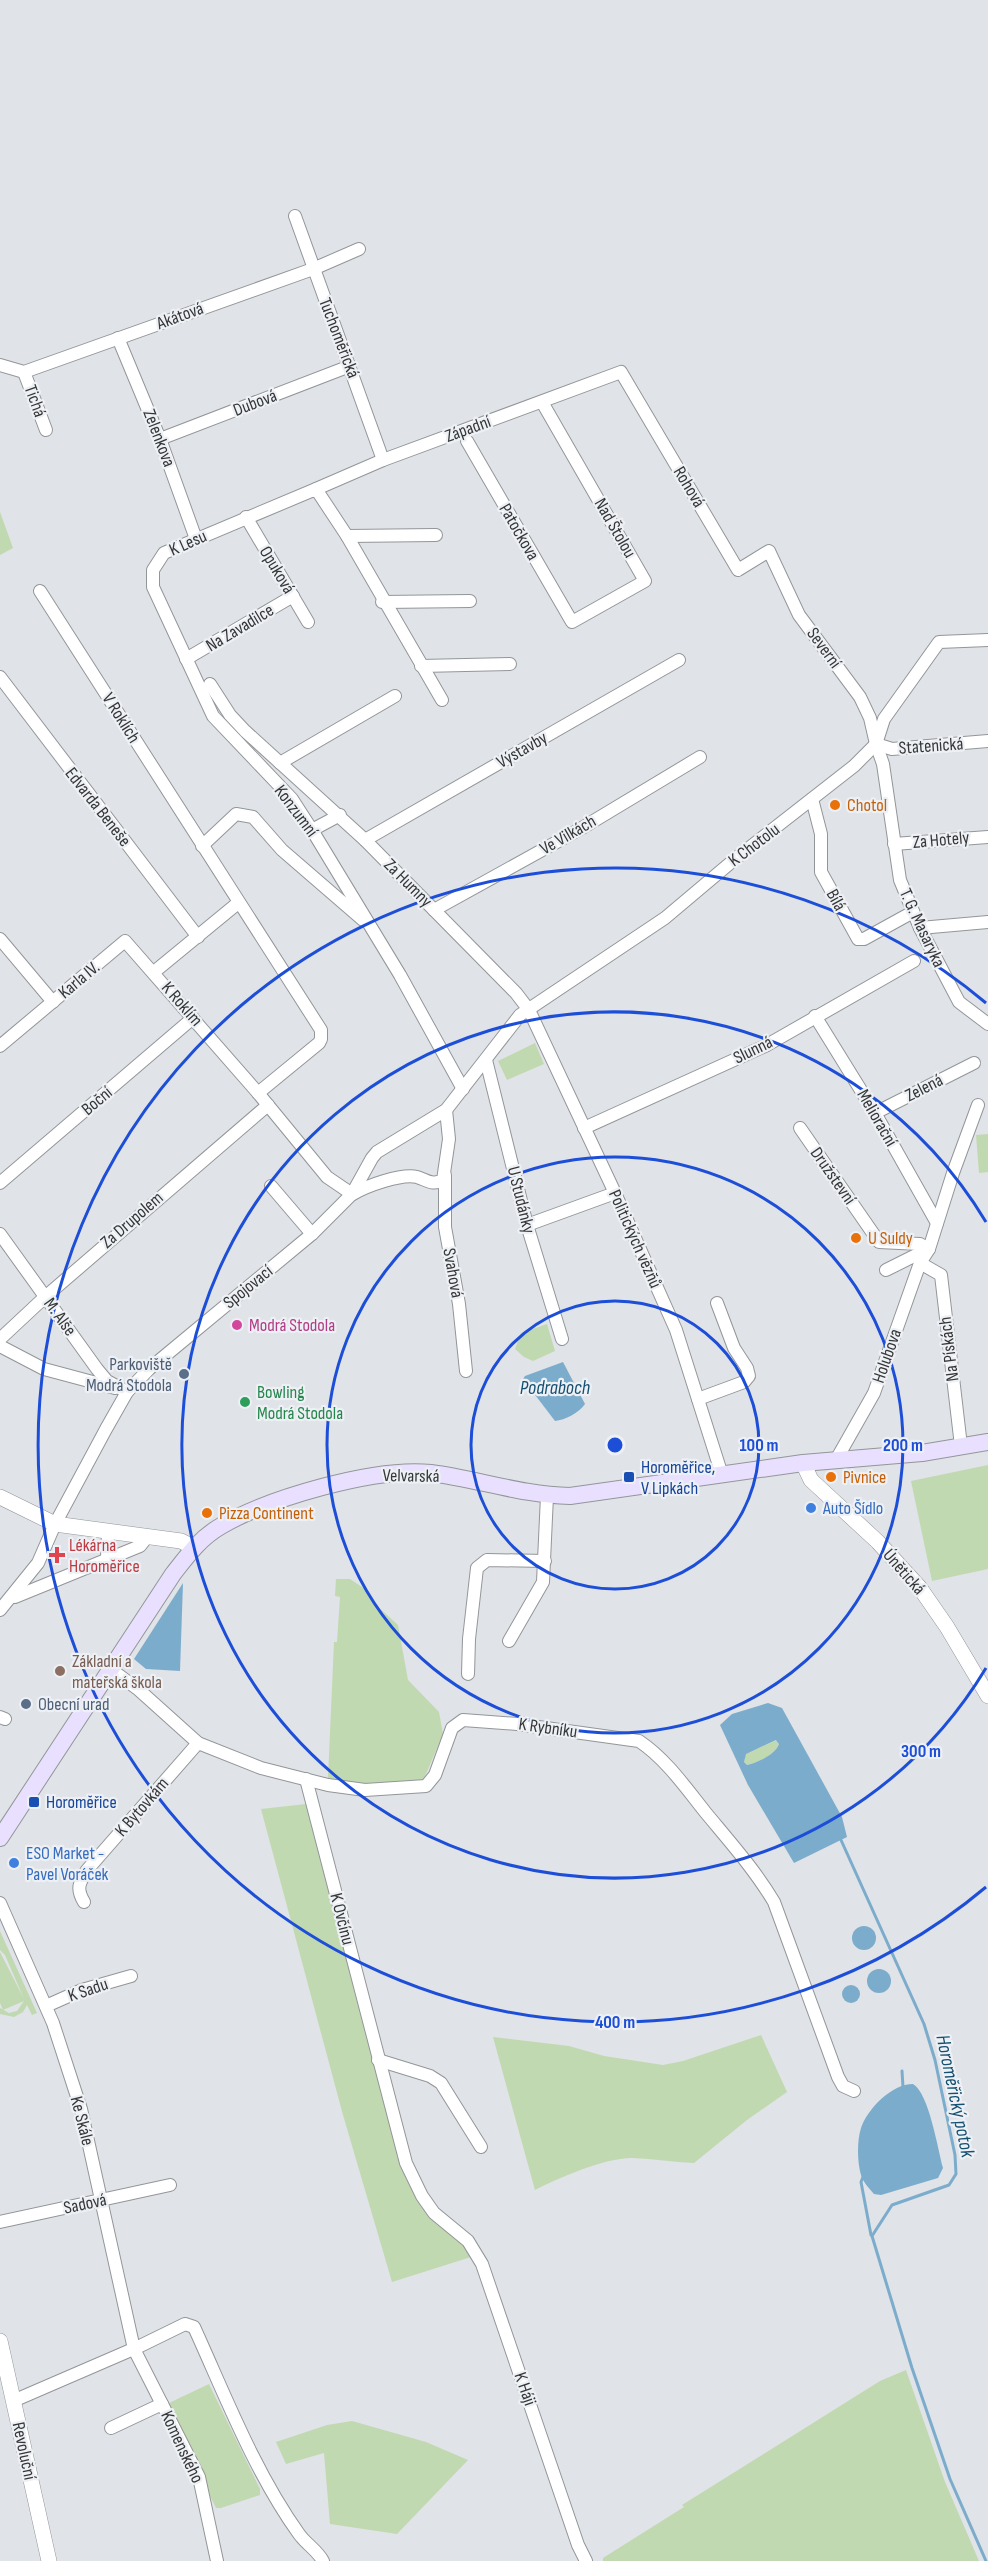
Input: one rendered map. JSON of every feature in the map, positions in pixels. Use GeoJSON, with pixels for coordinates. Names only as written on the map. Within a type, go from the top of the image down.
{"type":"FeatureCollection","features":[{"type":"Feature","properties":{"kind":"main road","name":"Velvarská"},"geometry":{"type":"LineString","coordinates":[[0,1838],[193,1547],[220,1526],[245,1515],[290,1498],[361,1477],[429,1473],[547,1496],[570,1496],[803,1463],[922,1453],[988,1442]]}},
{"type":"Feature","properties":{"kind":"street","name":"Tuchoměřická"},"geometry":{"type":"LineString","coordinates":[[295,216],[383,460]]}},
{"type":"Feature","properties":{"kind":"street","name":"Akátová"},"geometry":{"type":"LineString","coordinates":[[24,372],[313,269],[359,249]]}},
{"type":"Feature","properties":{"kind":"street","name":"Zelenkova"},"geometry":{"type":"LineString","coordinates":[[118,338],[160,439],[196,539]]}},
{"type":"Feature","properties":{"kind":"street"},"geometry":{"type":"LineString","coordinates":[[0,365],[24,372]]}},
{"type":"Feature","properties":{"kind":"street","name":"Dubová"},"geometry":{"type":"LineString","coordinates":[[160,439],[350,366]]}},
{"type":"Feature","properties":{"kind":"street","name":"Tichá"},"geometry":{"type":"LineString","coordinates":[[24,372],[46,430]]}},
{"type":"Feature","properties":{"kind":"street","name":"Západní"},"geometry":{"type":"LineString","coordinates":[[316,489],[383,460],[621,372]]}},
{"type":"Feature","properties":{"kind":"street","name":"Rohová"},"geometry":{"type":"LineString","coordinates":[[621,372],[738,570],[770,552]]}},
{"type":"Feature","properties":{"kind":"street","name":"Nad Štolou"},"geometry":{"type":"LineString","coordinates":[[542,402],[645,581],[572,622]]}},
{"type":"Feature","properties":{"kind":"street","name":"Patočkova"},"geometry":{"type":"LineString","coordinates":[[467,441],[572,622]]}},
{"type":"Feature","properties":{"kind":"street"},"geometry":{"type":"LineString","coordinates":[[316,489],[347,536],[382,602],[442,700]]}},
{"type":"Feature","properties":{"kind":"street","name":"K Lesu"},"geometry":{"type":"LineString","coordinates":[[209,706],[153,587],[151,576],[159,558],[164,553],[316,489]]}},
{"type":"Feature","properties":{"kind":"street","name":"Opuková"},"geometry":{"type":"LineString","coordinates":[[246,517],[308,622]]}},
{"type":"Feature","properties":{"kind":"street"},"geometry":{"type":"LineString","coordinates":[[347,536],[436,535]]}},
{"type":"Feature","properties":{"kind":"street","name":"Severní"},"geometry":{"type":"LineString","coordinates":[[770,552],[800,615],[860,697],[870,718],[876,744]]}},
{"type":"Feature","properties":{"kind":"street","name":"V Roklích"},"geometry":{"type":"LineString","coordinates":[[40,591],[202,846]]}},
{"type":"Feature","properties":{"kind":"street","name":"Na Zavadilce"},"geometry":{"type":"LineString","coordinates":[[186,659],[293,597]]}},
{"type":"Feature","properties":{"kind":"street"},"geometry":{"type":"LineString","coordinates":[[382,602],[470,601]]}},
{"type":"Feature","properties":{"kind":"street","name":"K Chotolu"},"geometry":{"type":"LineString","coordinates":[[530,1010],[665,918],[854,766],[876,744],[884,719],[939,642],[988,640]]}},
{"type":"Feature","properties":{"kind":"street","name":"Výstavby"},"geometry":{"type":"LineString","coordinates":[[365,840],[679,660]]}},
{"type":"Feature","properties":{"kind":"street"},"geometry":{"type":"LineString","coordinates":[[421,666],[510,664]]}},
{"type":"Feature","properties":{"kind":"street","name":"Edvarda Beneše"},"geometry":{"type":"LineString","coordinates":[[0,677],[198,937]]}},
{"type":"Feature","properties":{"kind":"street","name":"Za Humny"},"geometry":{"type":"LineString","coordinates":[[210,684],[230,715],[259,746],[340,815],[516,993],[530,1010]]}},
{"type":"Feature","properties":{"kind":"street"},"geometry":{"type":"LineString","coordinates":[[279,764],[395,696]]}},
{"type":"Feature","properties":{"kind":"street","name":"Konzumní"},"geometry":{"type":"LineString","coordinates":[[209,706],[213,716],[292,799],[371,927],[463,1089]]}},
{"type":"Feature","properties":{"kind":"street","name":"Statenická"},"geometry":{"type":"LineString","coordinates":[[876,744],[892,749],[988,741]]}},
{"type":"Feature","properties":{"kind":"street","name":"T. G. Masaryka"},"geometry":{"type":"LineString","coordinates":[[876,744],[883,764],[900,880],[920,928],[960,1002],[988,1024]]}},
{"type":"Feature","properties":{"kind":"street"},"geometry":{"type":"LineString","coordinates":[[247,752],[259,746]]}},
{"type":"Feature","properties":{"kind":"street","name":"Ve Vilkách"},"geometry":{"type":"LineString","coordinates":[[434,910],[582,828],[700,757]]}},
{"type":"Feature","properties":{"kind":"street","name":"Bílá"},"geometry":{"type":"LineString","coordinates":[[812,799],[821,834],[821,872],[858,939],[864,939],[913,912]]}},
{"type":"Feature","properties":{"kind":"street","name":"Konzumní"},"geometry":{"type":"LineString","coordinates":[[202,846],[236,814],[253,817],[282,850],[371,927]]}},
{"type":"Feature","properties":{"kind":"street"},"geometry":{"type":"LineString","coordinates":[[312,830],[340,815]]}},
{"type":"Feature","properties":{"kind":"street","name":"Za Hotely"},"geometry":{"type":"LineString","coordinates":[[894,844],[988,837]]}},
{"type":"Feature","properties":{"kind":"street"},"geometry":{"type":"LineString","coordinates":[[202,846],[322,1035],[319,1043],[258,1092]]}},
{"type":"Feature","properties":{"kind":"street","name":"K Roklím"},"geometry":{"type":"LineString","coordinates":[[238,903],[154,972],[258,1092],[327,1177],[352,1194]]}},
{"type":"Feature","properties":{"kind":"street"},"geometry":{"type":"LineString","coordinates":[[920,928],[988,922]]}},
{"type":"Feature","properties":{"kind":"street"},"geometry":{"type":"LineString","coordinates":[[0,939],[53,1002]]}},
{"type":"Feature","properties":{"kind":"street","name":"Karla IV."},"geometry":{"type":"LineString","coordinates":[[0,1046],[125,941],[154,972]]}},
{"type":"Feature","properties":{"kind":"street","name":"Slunná"},"geometry":{"type":"LineString","coordinates":[[584,1128],[767,1044],[914,961]]}},
{"type":"Feature","properties":{"kind":"street","name":"Spojovací"},"geometry":{"type":"LineString","coordinates":[[3,1604],[38,1563],[55,1524],[127,1392],[149,1370],[312,1234],[352,1194],[377,1152],[446,1110],[512,1024],[530,1010]]}},
{"type":"Feature","properties":{"kind":"street","name":"Politických vězňů"},"geometry":{"type":"LineString","coordinates":[[530,1010],[676,1330],[722,1475]]}},
{"type":"Feature","properties":{"kind":"street","name":"Meliorační"},"geometry":{"type":"LineString","coordinates":[[815,1016],[875,1113],[936,1223]]}},
{"type":"Feature","properties":{"kind":"street","name":"Boční"},"geometry":{"type":"LineString","coordinates":[[0,1183],[193,1018]]}},
{"type":"Feature","properties":{"kind":"street","name":"U Studánky"},"geometry":{"type":"LineString","coordinates":[[486,1060],[527,1225],[562,1339]]}},
{"type":"Feature","properties":{"kind":"street","name":"Zelená"},"geometry":{"type":"LineString","coordinates":[[875,1113],[974,1062]]}},
{"type":"Feature","properties":{"kind":"street","name":"Za Drupolem"},"geometry":{"type":"LineString","coordinates":[[0,1339],[45,1297],[268,1105]]}},
{"type":"Feature","properties":{"kind":"street","name":"Holubova"},"geometry":{"type":"LineString","coordinates":[[836,1460],[874,1393],[920,1263],[929,1249],[978,1105]]}},
{"type":"Feature","properties":{"kind":"street","name":"Svahová"},"geometry":{"type":"LineString","coordinates":[[446,1110],[449,1139],[445,1175],[444,1227],[459,1304],[466,1371]]}},
{"type":"Feature","properties":{"kind":"street","name":"Družstevní"},"geometry":{"type":"LineString","coordinates":[[800,1128],[879,1242],[920,1244],[929,1249]]}},
{"type":"Feature","properties":{"kind":"street"},"geometry":{"type":"LineString","coordinates":[[352,1194],[366,1186],[405,1178],[417,1177],[430,1183],[438,1182],[443,1180],[445,1175]]}},
{"type":"Feature","properties":{"kind":"street"},"geometry":{"type":"LineString","coordinates":[[271,1186],[312,1234]]}},
{"type":"Feature","properties":{"kind":"street"},"geometry":{"type":"LineString","coordinates":[[527,1225],[615,1194]]}},
{"type":"Feature","properties":{"kind":"street","name":"M. Alše"},"geometry":{"type":"LineString","coordinates":[[0,1234],[107,1381],[127,1392]]}},
{"type":"Feature","properties":{"kind":"street"},"geometry":{"type":"LineString","coordinates":[[885,1270],[929,1249]]}},
{"type":"Feature","properties":{"kind":"street","name":"Na Pískách"},"geometry":{"type":"LineString","coordinates":[[920,1263],[941,1275],[961,1446]]}},
{"type":"Feature","properties":{"kind":"street"},"geometry":{"type":"LineString","coordinates":[[698,1399],[744,1382],[749,1376],[747,1368],[734,1348],[717,1303]]}},
{"type":"Feature","properties":{"kind":"street"},"geometry":{"type":"LineString","coordinates":[[0,1346],[44,1369],[127,1392]]}},
{"type":"Feature","properties":{"kind":"street","name":"Únětická"},"geometry":{"type":"LineString","coordinates":[[803,1463],[811,1480],[878,1542],[920,1588],[947,1627],[988,1696]]}},
{"type":"Feature","properties":{"kind":"street"},"geometry":{"type":"LineString","coordinates":[[509,1641],[543,1582],[547,1496]]}},
{"type":"Feature","properties":{"kind":"street"},"geometry":{"type":"LineString","coordinates":[[0,1497],[55,1524],[181,1541],[193,1547]]}},
{"type":"Feature","properties":{"kind":"street"},"geometry":{"type":"LineString","coordinates":[[107,1558],[108,1532]]}},
{"type":"Feature","properties":{"kind":"street"},"geometry":{"type":"LineString","coordinates":[[3,1604],[28,1590],[140,1546],[148,1536]]}},
{"type":"Feature","properties":{"kind":"street"},"geometry":{"type":"LineString","coordinates":[[468,1674],[469,1639],[477,1568],[487,1560],[545,1561]]}},
{"type":"Feature","properties":{"kind":"street","name":"K Rybníku"},"geometry":{"type":"LineString","coordinates":[[112,1670],[139,1690],[198,1743],[261,1768],[365,1790],[426,1786],[435,1775],[452,1728],[463,1720],[517,1724],[639,1742],[652,1750],[676,1777],[762,1881],[774,1902],[838,2076],[843,2086],[854,2091]]}},
{"type":"Feature","properties":{"kind":"street","name":"K Bytovkám"},"geometry":{"type":"LineString","coordinates":[[84,1902],[78,1893],[79,1883],[87,1870],[198,1743]]}},
{"type":"Feature","properties":{"kind":"street","name":"K Ovčínu"},"geometry":{"type":"LineString","coordinates":[[306,1779],[406,2163],[422,2196],[435,2213],[451,2225]]}},
{"type":"Feature","properties":{"kind":"street","name":"Ke Skále"},"geometry":{"type":"LineString","coordinates":[[0,1903],[46,2006],[81,2109],[134,2349]]}},
{"type":"Feature","properties":{"kind":"street","name":"K Sadu"},"geometry":{"type":"LineString","coordinates":[[46,2006],[82,1990],[131,1976]]}},
{"type":"Feature","properties":{"kind":"street"},"geometry":{"type":"LineString","coordinates":[[378,2060],[430,2076],[441,2083],[481,2147]]}},
{"type":"Feature","properties":{"kind":"street","name":"Sadová"},"geometry":{"type":"LineString","coordinates":[[0,2222],[170,2185]]}},
{"type":"Feature","properties":{"kind":"street","name":"K Háji"},"geometry":{"type":"LineString","coordinates":[[451,2225],[468,2241],[482,2264],[578,2545],[586,2561]]}},
{"type":"Feature","properties":{"kind":"street"},"geometry":{"type":"LineString","coordinates":[[13,2401],[134,2349],[185,2324],[194,2327],[246,2440],[274,2492],[299,2535],[323,2561]]}},
{"type":"Feature","properties":{"kind":"street","name":"Revoluční"},"geometry":{"type":"LineString","coordinates":[[0,2341],[49,2561]]}},
{"type":"Feature","properties":{"kind":"street","name":"Komenského"},"geometry":{"type":"LineString","coordinates":[[134,2349],[199,2477],[217,2561]]}},
{"type":"Feature","properties":{"kind":"street","name":"Komenského"},"geometry":{"type":"LineString","coordinates":[[111,2428],[162,2404]]}},
{"type":"Feature","properties":{"kind":"green space"},"geometry":{"type":"Polygon","coordinates":[[[0,512],[13,548],[0,555],[0,512]]]}},
{"type":"Feature","properties":{"kind":"green space"},"geometry":{"type":"Polygon","coordinates":[[[535,1043],[544,1064],[507,1080],[498,1061],[535,1043]]]}},
{"type":"Feature","properties":{"kind":"green space"},"geometry":{"type":"Polygon","coordinates":[[[988,1134],[988,1172],[979,1173],[976,1135],[988,1134]]]}},
{"type":"Feature","properties":{"kind":"green space"},"geometry":{"type":"Polygon","coordinates":[[[547,1324],[555,1351],[533,1361],[515,1349],[521,1333],[547,1324]]]}},
{"type":"Feature","properties":{"kind":"green space"},"geometry":{"type":"Polygon","coordinates":[[[988,1465],[988,1569],[932,1581],[911,1481],[988,1465]]]}},
{"type":"Feature","properties":{"kind":"green space"},"geometry":{"type":"Polygon","coordinates":[[[336,1579],[350,1579],[365,1589],[376,1605],[398,1625],[408,1680],[439,1712],[443,1734],[423,1781],[364,1786],[328,1778],[334,1642],[337,1642],[340,1597],[335,1596],[336,1579]]]}},
{"type":"Feature","properties":{"kind":"green space"},"geometry":{"type":"Polygon","coordinates":[[[777,1740],[779,1744],[770,1755],[747,1765],[744,1762],[745,1754],[777,1740]]]}},
{"type":"Feature","properties":{"kind":"green space"},"geometry":{"type":"Polygon","coordinates":[[[306,1804],[342,1934],[401,2168],[429,2217],[452,2231],[470,2250],[471,2257],[392,2282],[343,2115],[261,1809],[306,1804]]]}},
{"type":"Feature","properties":{"kind":"green space"},"geometry":{"type":"Polygon","coordinates":[[[0,1931],[37,2013],[32,2015],[27,2005],[23,2012],[14,2017],[0,2014],[0,2008],[3,2010],[0,2003],[0,1952],[24,1999],[5,1955],[0,1950],[0,1931]],[[24,2001],[3,2010],[9,2013],[17,2011],[24,2001]]]}},
{"type":"Feature","properties":{"kind":"green space"},"geometry":{"type":"Polygon","coordinates":[[[761,2035],[787,2092],[747,2120],[694,2163],[641,2158],[610,2161],[583,2169],[535,2190],[493,2037],[569,2046],[604,2056],[663,2065],[683,2061],[761,2035]]]}},
{"type":"Feature","properties":{"kind":"green space"},"geometry":{"type":"Polygon","coordinates":[[[906,2370],[945,2482],[979,2561],[603,2561],[603,2558],[684,2507],[682,2505],[880,2381],[906,2370]]]}},
{"type":"Feature","properties":{"kind":"green space"},"geometry":{"type":"Polygon","coordinates":[[[209,2384],[260,2489],[260,2495],[221,2508],[216,2508],[210,2496],[204,2472],[169,2403],[209,2384]]]}},
{"type":"Feature","properties":{"kind":"green space"},"geometry":{"type":"Polygon","coordinates":[[[352,2421],[426,2442],[468,2460],[397,2534],[330,2524],[324,2453],[286,2464],[276,2442],[327,2425],[352,2421]]]}},
{"type":"Feature","properties":{"kind":"water","name":"Podraboch"},"geometry":{"type":"Polygon","coordinates":[[[563,1362],[585,1404],[572,1416],[555,1421],[523,1379],[525,1376],[563,1362]]]}},
{"type":"Feature","properties":{"kind":"water"},"geometry":{"type":"Polygon","coordinates":[[[183,1583],[180,1671],[146,1669],[134,1659],[183,1583]]]}},
{"type":"Feature","properties":{"kind":"water"},"geometry":{"type":"Polygon","coordinates":[[[768,1703],[782,1708],[842,1817],[847,1837],[794,1863],[748,1785],[720,1725],[732,1714],[768,1703]],[[776,1740],[746,1754],[744,1762],[747,1765],[761,1760],[774,1752],[779,1744],[776,1740]]]}},
{"type":"Feature","properties":{"kind":"water"},"geometry":{"type":"Polygon","coordinates":[[[864,1926],[869,1927],[875,1933],[875,1943],[869,1949],[864,1950],[859,1949],[853,1943],[852,1938],[853,1933],[859,1927],[864,1926]]]}},
{"type":"Feature","properties":{"kind":"water"},"geometry":{"type":"Polygon","coordinates":[[[879,1969],[884,1970],[890,1976],[890,1986],[884,1992],[879,1993],[874,1992],[868,1986],[867,1981],[868,1976],[874,1970],[879,1969]]]}},
{"type":"Feature","properties":{"kind":"water"},"geometry":{"type":"Polygon","coordinates":[[[851,1985],[857,1988],[860,1994],[857,2000],[851,2003],[845,2000],[842,1994],[845,1988],[851,1985]]]}},
{"type":"Feature","properties":{"kind":"water"},"geometry":{"type":"Polygon","coordinates":[[[913,2084],[924,2098],[943,2168],[938,2178],[881,2195],[874,2194],[863,2180],[860,2170],[858,2145],[861,2128],[875,2105],[889,2093],[905,2085],[913,2084]]]}},
{"type":"Feature","properties":{"kind":"waterway","name":"Horoměřický potok"},"geometry":{"type":"LineString","coordinates":[[841,1840],[924,2024],[935,2060],[955,2155],[956,2174],[949,2185],[892,2205],[872,2236],[912,2368],[950,2479],[986,2561]]}},
{"type":"Feature","properties":{"kind":"waterway"},"geometry":{"type":"LineString","coordinates":[[902,2071],[903,2087]]}},
{"type":"Feature","properties":{"kind":"waterway"},"geometry":{"type":"LineString","coordinates":[[863,2177],[861,2182],[871,2235]]}},
{"type":"Feature","properties":{"kind":"place","name":"Chotol"},"geometry":{"type":"Point","coordinates":[835,805]}},
{"type":"Feature","properties":{"kind":"place","name":"U Suldy"},"geometry":{"type":"Point","coordinates":[856,1238]}},
{"type":"Feature","properties":{"kind":"place","name":"Modrá Stodola"},"geometry":{"type":"Point","coordinates":[237,1325]}},
{"type":"Feature","properties":{"kind":"place","name":"Parkoviště Modrá Stodola"},"geometry":{"type":"Point","coordinates":[184,1374]}},
{"type":"Feature","properties":{"kind":"place","name":"Bowling Modrá Stodola"},"geometry":{"type":"Point","coordinates":[245,1402]}},
{"type":"Feature","properties":{"kind":"place","name":"Horoměřice, V Lipkách"},"geometry":{"type":"Point","coordinates":[629,1477]}},
{"type":"Feature","properties":{"kind":"place","name":"Pivnice"},"geometry":{"type":"Point","coordinates":[831,1477]}},
{"type":"Feature","properties":{"kind":"place","name":"Auto Šídlo"},"geometry":{"type":"Point","coordinates":[811,1508]}},
{"type":"Feature","properties":{"kind":"place","name":"Pizza Continent"},"geometry":{"type":"Point","coordinates":[207,1513]}},
{"type":"Feature","properties":{"kind":"place","name":"Lékárna Horoměřice"},"geometry":{"type":"Point","coordinates":[57,1555]}},
{"type":"Feature","properties":{"kind":"place","name":"Základní a mateřská škola"},"geometry":{"type":"Point","coordinates":[60,1671]}},
{"type":"Feature","properties":{"kind":"place","name":"Obecní urad"},"geometry":{"type":"Point","coordinates":[26,1704]}},
{"type":"Feature","properties":{"kind":"place","name":"Horoměřice"},"geometry":{"type":"Point","coordinates":[34,1802]}},
{"type":"Feature","properties":{"kind":"place","name":"ESO Market - Pavel Voráček"},"geometry":{"type":"Point","coordinates":[14,1863]}}]}
